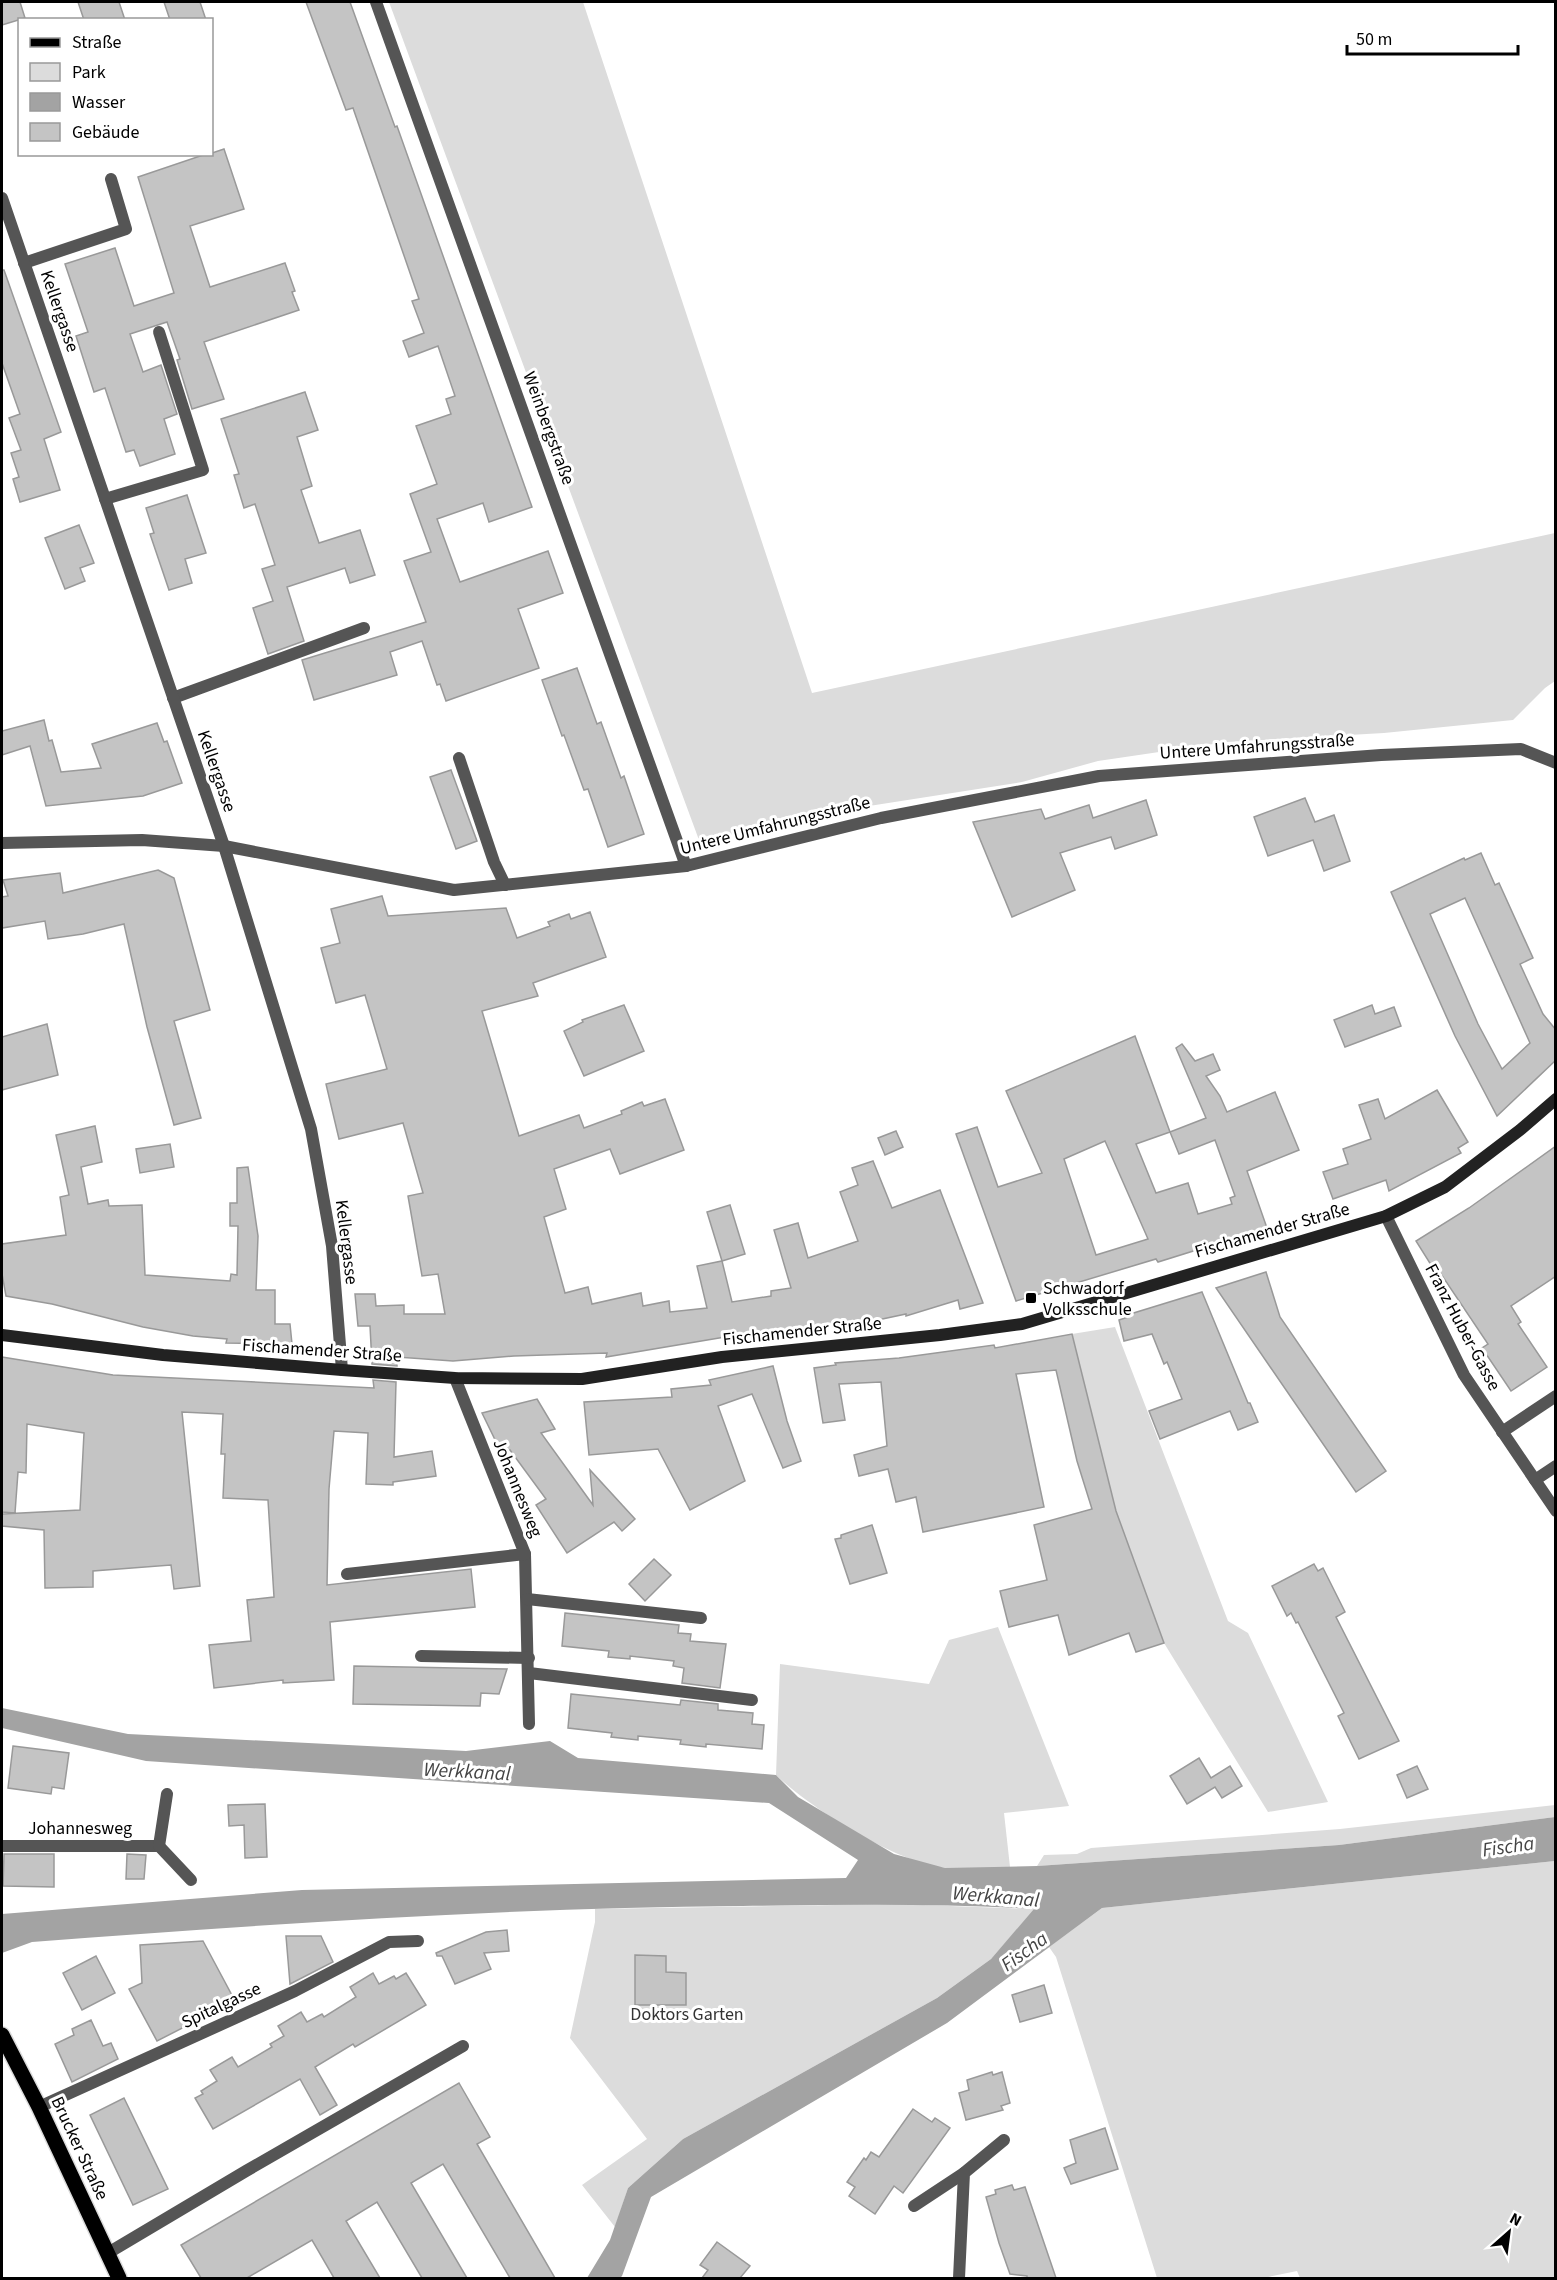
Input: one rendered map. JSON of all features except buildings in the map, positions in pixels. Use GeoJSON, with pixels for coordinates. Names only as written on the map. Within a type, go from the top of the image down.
{"type":"FeatureCollection","features":[{"type":"Feature","properties":{"kind":"main road","name":"Fischamender Straße"},"geometry":{"type":"LineString","coordinates":[[2,1335],[163,1355],[342,1370],[455,1378],[582,1379],[722,1357],[940,1335],[1022,1324],[1386,1216],[1445,1187],[1520,1130],[1556,1099]]}},
{"type":"Feature","properties":{"kind":"main road","name":"Brucker Straße"},"geometry":{"type":"LineString","coordinates":[[2,2035],[39,2107],[119,2278]]}},
{"type":"Feature","properties":{"kind":"street","name":"Weinbergstraße"},"geometry":{"type":"LineString","coordinates":[[376,2],[686,866]]}},
{"type":"Feature","properties":{"kind":"street"},"geometry":{"type":"LineString","coordinates":[[24,263],[126,229],[111,179]]}},
{"type":"Feature","properties":{"kind":"street","name":"Kellergasse"},"geometry":{"type":"LineString","coordinates":[[2,198],[224,846],[311,1129],[332,1246],[342,1370]]}},
{"type":"Feature","properties":{"kind":"street"},"geometry":{"type":"LineString","coordinates":[[105,500],[203,470],[159,332]]}},
{"type":"Feature","properties":{"kind":"street"},"geometry":{"type":"LineString","coordinates":[[173,698],[364,628]]}},
{"type":"Feature","properties":{"kind":"street","name":"Untere Umfahrungsstraße"},"geometry":{"type":"LineString","coordinates":[[2,843],[142,840],[224,846],[454,890],[686,866],[881,818],[1099,776],[1381,755],[1521,749],[1556,763]]}},
{"type":"Feature","properties":{"kind":"street"},"geometry":{"type":"LineString","coordinates":[[459,758],[494,862],[505,885]]}},
{"type":"Feature","properties":{"kind":"street","name":"Franz Huber-Gasse"},"geometry":{"type":"LineString","coordinates":[[1386,1216],[1464,1374],[1556,1511]]}},
{"type":"Feature","properties":{"kind":"street","name":"Johannesweg"},"geometry":{"type":"LineString","coordinates":[[455,1378],[525,1554],[529,1724]]}},
{"type":"Feature","properties":{"kind":"street"},"geometry":{"type":"LineString","coordinates":[[1502,1432],[1556,1396]]}},
{"type":"Feature","properties":{"kind":"street"},"geometry":{"type":"LineString","coordinates":[[1534,1480],[1556,1466]]}},
{"type":"Feature","properties":{"kind":"street"},"geometry":{"type":"LineString","coordinates":[[347,1574],[525,1554]]}},
{"type":"Feature","properties":{"kind":"street"},"geometry":{"type":"LineString","coordinates":[[527,1599],[701,1618]]}},
{"type":"Feature","properties":{"kind":"street"},"geometry":{"type":"LineString","coordinates":[[421,1656],[529,1658]]}},
{"type":"Feature","properties":{"kind":"street"},"geometry":{"type":"LineString","coordinates":[[529,1673],[752,1700]]}},
{"type":"Feature","properties":{"kind":"street"},"geometry":{"type":"LineString","coordinates":[[167,1794],[159,1846],[191,1880]]}},
{"type":"Feature","properties":{"kind":"street","name":"Johannesweg"},"geometry":{"type":"LineString","coordinates":[[2,1846],[159,1846]]}},
{"type":"Feature","properties":{"kind":"street","name":"Spitalgasse"},"geometry":{"type":"LineString","coordinates":[[39,2107],[296,1991],[389,1942],[418,1941]]}},
{"type":"Feature","properties":{"kind":"street"},"geometry":{"type":"LineString","coordinates":[[108,2253],[463,2046]]}},
{"type":"Feature","properties":{"kind":"street"},"geometry":{"type":"LineString","coordinates":[[914,2206],[964,2173],[1004,2140]]}},
{"type":"Feature","properties":{"kind":"street"},"geometry":{"type":"LineString","coordinates":[[959,2278],[964,2173]]}},
{"type":"Feature","properties":{"kind":"green space"},"geometry":{"type":"Polygon","coordinates":[[[389,2],[583,2],[812,693],[1555,533],[1555,681],[1513,720],[1384,733],[1227,742],[1098,761],[1022,782],[837,811],[699,840],[389,2]]]}},
{"type":"Feature","properties":{"kind":"green space"},"geometry":{"type":"Polygon","coordinates":[[[1115,1327],[1228,1621],[1248,1633],[1328,1802],[1268,1812],[1164,1643],[1116,1511],[1072,1334],[1115,1327]]]}},
{"type":"Feature","properties":{"kind":"green space"},"geometry":{"type":"Polygon","coordinates":[[[998,1627],[1069,1806],[1004,1813],[1010,1867],[953,1869],[925,1864],[903,1856],[832,1818],[776,1775],[780,1664],[929,1684],[949,1640],[998,1627]]]}},
{"type":"Feature","properties":{"kind":"green space"},"geometry":{"type":"Polygon","coordinates":[[[1555,1805],[1555,1817],[1339,1845],[1037,1866],[1044,1855],[1077,1854],[1091,1848],[1340,1829],[1555,1805]]]}},
{"type":"Feature","properties":{"kind":"green space"},"geometry":{"type":"Polygon","coordinates":[[[1555,1861],[1555,2278],[1300,2278],[1297,2271],[1263,2278],[1157,2278],[1056,1957],[1049,1947],[1102,1908],[1555,1861]]]}},
{"type":"Feature","properties":{"kind":"green space","name":"Doktors Garten"},"geometry":{"type":"Polygon","coordinates":[[[895,1904],[1035,1909],[991,1959],[937,1998],[683,2139],[628,2188],[615,2227],[582,2185],[647,2139],[570,2038],[595,1922],[595,1909],[895,1904]]]}},
{"type":"Feature","properties":{"kind":"water"},"geometry":{"type":"Polygon","coordinates":[[[2,1708],[128,1734],[466,1751],[550,1741],[578,1758],[776,1775],[798,1797],[894,1854],[945,1868],[1037,1866],[1339,1845],[1555,1817],[1555,1861],[1102,1908],[947,2023],[651,2197],[622,2276],[620,2278],[587,2278],[610,2240],[628,2188],[683,2139],[937,1998],[991,1959],[1034,1909],[925,1905],[815,1905],[564,1910],[298,1923],[32,1942],[2,1953],[2,1914],[302,1890],[846,1878],[858,1860],[769,1803],[146,1761],[2,1728],[2,1708]]]}},
{"type":"Feature","properties":{"kind":"place","name":"Schwadorf Volksschule"},"geometry":{"type":"Point","coordinates":[1031,1298]}},
{"type":"Feature","properties":{"kind":"water label","name":"Werkkanal"},"geometry":{"type":"Point","coordinates":[467,1771]}},
{"type":"Feature","properties":{"kind":"water label","name":"Fischa"},"geometry":{"type":"Point","coordinates":[1508,1846]}},
{"type":"Feature","properties":{"kind":"water label","name":"Werkkanal"},"geometry":{"type":"Point","coordinates":[996,1896]}},
{"type":"Feature","properties":{"kind":"water label","name":"Fischa"},"geometry":{"type":"Point","coordinates":[1024,1951]}}]}
